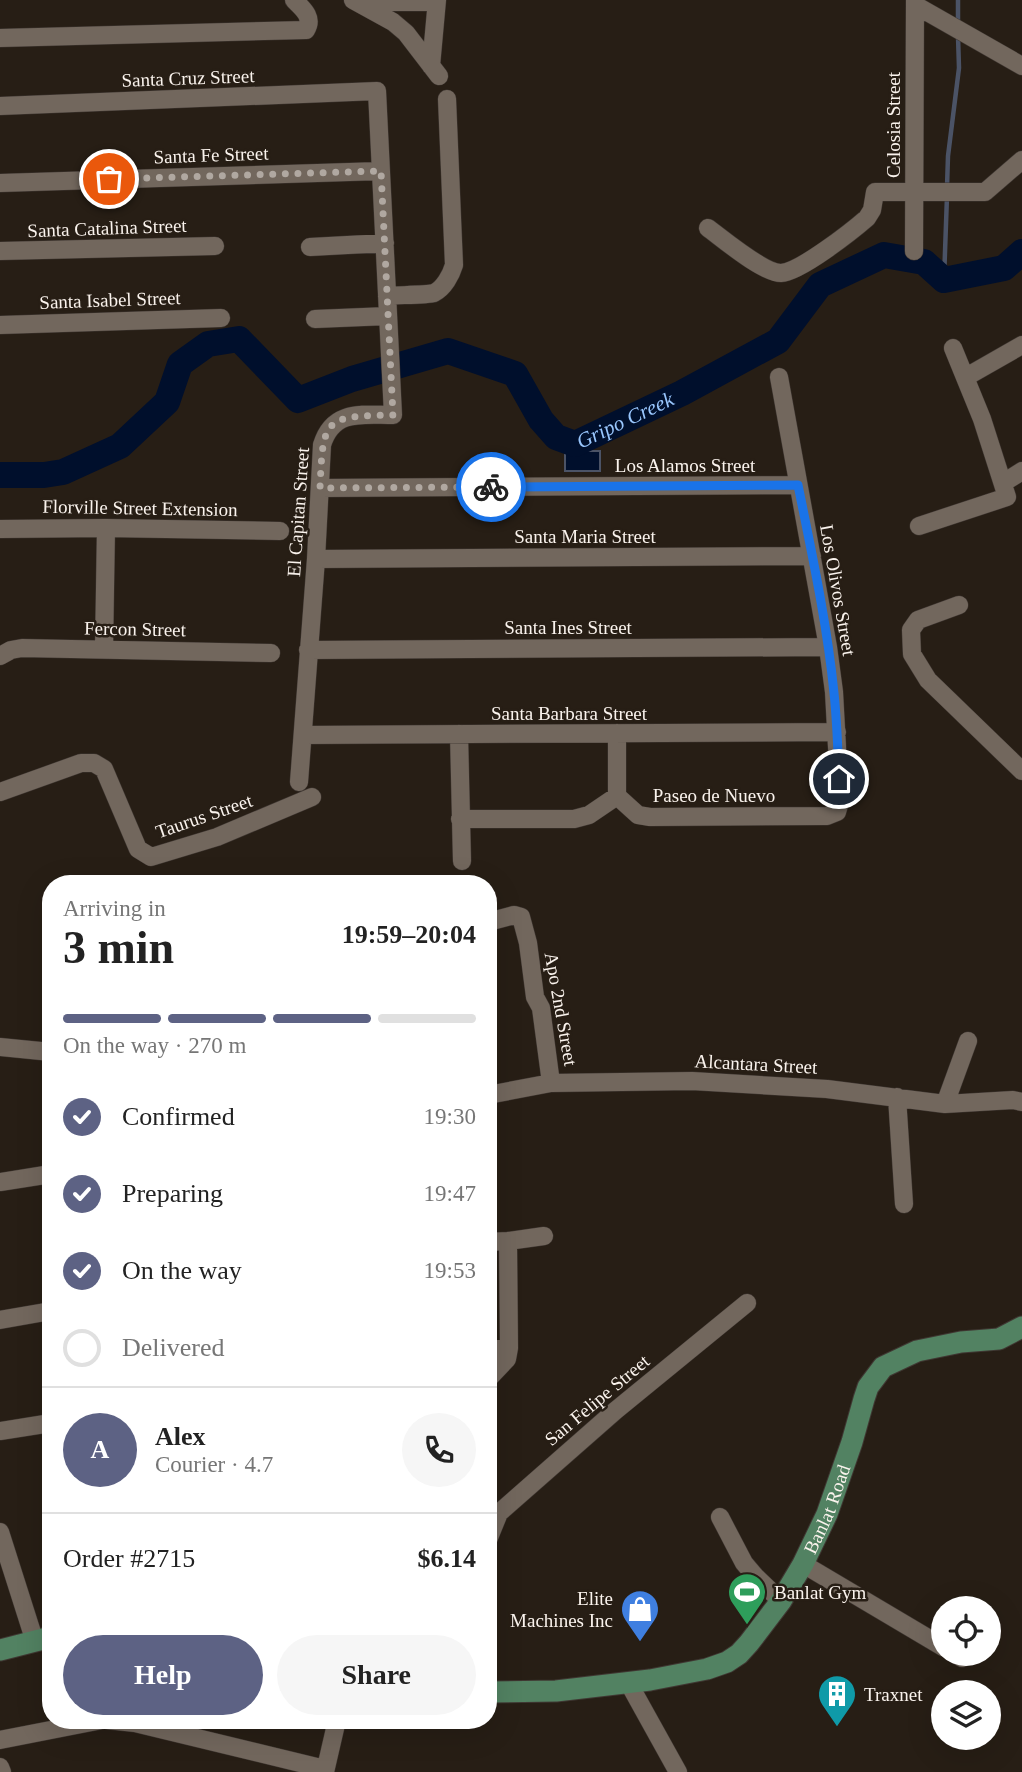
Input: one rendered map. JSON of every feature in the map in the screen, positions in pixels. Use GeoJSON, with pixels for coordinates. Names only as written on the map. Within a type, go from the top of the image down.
{"type":"FeatureCollection","features":[{"type":"Feature","properties":{"kind":"street"},"geometry":{"type":"LineString","coordinates":[[0,38],[306,30],[309,18],[294,0]]}},
{"type":"Feature","properties":{"kind":"street"},"geometry":{"type":"LineString","coordinates":[[353,0],[393,22],[406,33],[435,71],[437,1],[387,2],[372,10]]}},
{"type":"Feature","properties":{"kind":"street"},"geometry":{"type":"LineString","coordinates":[[915,2],[1022,66]]}},
{"type":"Feature","properties":{"kind":"street","name":"Celosia Street"},"geometry":{"type":"LineString","coordinates":[[914,251],[915,2]]}},
{"type":"Feature","properties":{"kind":"street","name":"Santa Cruz Street"},"geometry":{"type":"LineString","coordinates":[[0,106],[377,91]]}},
{"type":"Feature","properties":{"kind":"street","name":"El Capitan Street"},"geometry":{"type":"LineString","coordinates":[[299,782],[322,444],[326,431],[335,422],[351,416],[393,415],[377,91]]}},
{"type":"Feature","properties":{"kind":"street"},"geometry":{"type":"LineString","coordinates":[[387,296],[433,293],[451,275],[454,265],[447,99]]}},
{"type":"Feature","properties":{"kind":"street"},"geometry":{"type":"LineString","coordinates":[[708,228],[762,266],[773,272],[783,273],[806,262],[867,218],[872,210],[875,192],[985,192],[1022,160]]}},
{"type":"Feature","properties":{"kind":"street","name":"Santa Fe Street"},"geometry":{"type":"LineString","coordinates":[[0,183],[381,171]]}},
{"type":"Feature","properties":{"kind":"street"},"geometry":{"type":"LineString","coordinates":[[310,247],[384,243]]}},
{"type":"Feature","properties":{"kind":"street","name":"Santa Catalina Street"},"geometry":{"type":"LineString","coordinates":[[0,251],[215,246]]}},
{"type":"Feature","properties":{"kind":"street"},"geometry":{"type":"LineString","coordinates":[[315,319],[388,316]]}},
{"type":"Feature","properties":{"kind":"street","name":"Santa Isabel Street"},"geometry":{"type":"LineString","coordinates":[[0,325],[221,318]]}},
{"type":"Feature","properties":{"kind":"street"},"geometry":{"type":"LineString","coordinates":[[966,377],[1022,345]]}},
{"type":"Feature","properties":{"kind":"street"},"geometry":{"type":"LineString","coordinates":[[919,526],[1007,497],[982,419],[953,348]]}},
{"type":"Feature","properties":{"kind":"street","name":"Los Olivos Street"},"geometry":{"type":"LineString","coordinates":[[779,377],[828,647],[834,692],[840,802],[837,812]]}},
{"type":"Feature","properties":{"kind":"street"},"geometry":{"type":"LineString","coordinates":[[1003,483],[1022,471]]}},
{"type":"Feature","properties":{"kind":"street","name":"Los Alamos Street"},"geometry":{"type":"LineString","coordinates":[[320,488],[798,485]]}},
{"type":"Feature","properties":{"kind":"street"},"geometry":{"type":"LineString","coordinates":[[104,649],[106,528]]}},
{"type":"Feature","properties":{"kind":"street","name":"Florville Street Extension"},"geometry":{"type":"LineString","coordinates":[[0,529],[280,531]]}},
{"type":"Feature","properties":{"kind":"street","name":"Santa Maria Street"},"geometry":{"type":"LineString","coordinates":[[316,559],[812,556]]}},
{"type":"Feature","properties":{"kind":"street"},"geometry":{"type":"LineString","coordinates":[[959,605],[918,620],[911,630],[912,654],[928,680],[1022,771]]}},
{"type":"Feature","properties":{"kind":"street","name":"Santa Ines Street"},"geometry":{"type":"LineString","coordinates":[[308,650],[828,647]]}},
{"type":"Feature","properties":{"kind":"street","name":"Fercon Street"},"geometry":{"type":"LineString","coordinates":[[0,656],[22,648],[271,653]]}},
{"type":"Feature","properties":{"kind":"street","name":"Santa Barbara Street"},"geometry":{"type":"LineString","coordinates":[[303,735],[836,732]]}},
{"type":"Feature","properties":{"kind":"street"},"geometry":{"type":"LineString","coordinates":[[460,819],[574,819],[589,814],[617,796],[617,733]]}},
{"type":"Feature","properties":{"kind":"street"},"geometry":{"type":"LineString","coordinates":[[458,734],[462,861]]}},
{"type":"Feature","properties":{"kind":"street","name":"Taurus Street"},"geometry":{"type":"LineString","coordinates":[[0,792],[81,763],[94,763],[104,769],[138,849],[151,857],[217,837],[312,797]]}},
{"type":"Feature","properties":{"kind":"street","name":"Paseo de Nuevo"},"geometry":{"type":"LineString","coordinates":[[617,796],[638,814],[650,817],[827,816],[837,812]]}},
{"type":"Feature","properties":{"kind":"street","name":"Apo 2nd Street"},"geometry":{"type":"LineString","coordinates":[[497,920],[514,915],[521,917],[528,943],[535,997],[541,1008],[551,1083]]}},
{"type":"Feature","properties":{"kind":"street"},"geometry":{"type":"LineString","coordinates":[[945,1104],[968,1041]]}},
{"type":"Feature","properties":{"kind":"street"},"geometry":{"type":"LineString","coordinates":[[0,1047],[42,1051]]}},
{"type":"Feature","properties":{"kind":"street","name":"Alcantara Street"},"geometry":{"type":"LineString","coordinates":[[497,1093],[551,1083],[692,1081],[827,1088],[945,1104],[1013,1100],[1022,1102]]}},
{"type":"Feature","properties":{"kind":"street"},"geometry":{"type":"LineString","coordinates":[[897,1097],[904,1204]]}},
{"type":"Feature","properties":{"kind":"street"},"geometry":{"type":"LineString","coordinates":[[0,1182],[42,1175]]}},
{"type":"Feature","properties":{"kind":"street"},"geometry":{"type":"LineString","coordinates":[[497,1242],[544,1236]]}},
{"type":"Feature","properties":{"kind":"street"},"geometry":{"type":"LineString","coordinates":[[497,1370],[507,1359],[509,1348],[508,1241]]}},
{"type":"Feature","properties":{"kind":"street","name":"San Felipe Street"},"geometry":{"type":"LineString","coordinates":[[497,1518],[499,1513],[615,1411],[747,1303]]}},
{"type":"Feature","properties":{"kind":"street"},"geometry":{"type":"LineString","coordinates":[[0,1320],[42,1313]]}},
{"type":"Feature","properties":{"kind":"street","name":"Banlat Road"},"geometry":{"type":"LineString","coordinates":[[497,1692],[555,1691],[687,1674],[727,1662],[739,1654],[781,1601],[803,1564],[827,1514],[868,1387],[883,1367],[917,1351],[961,1342],[999,1339],[1022,1327]]}},
{"type":"Feature","properties":{"kind":"street"},"geometry":{"type":"LineString","coordinates":[[497,1349],[509,1348]]}},
{"type":"Feature","properties":{"kind":"street"},"geometry":{"type":"LineString","coordinates":[[0,1431],[42,1424]]}},
{"type":"Feature","properties":{"kind":"street"},"geometry":{"type":"LineString","coordinates":[[720,1517],[744,1563],[781,1601]]}},
{"type":"Feature","properties":{"kind":"street"},"geometry":{"type":"LineString","coordinates":[[0,1532],[42,1637]]}},
{"type":"Feature","properties":{"kind":"street"},"geometry":{"type":"LineString","coordinates":[[803,1564],[931,1640]]}},
{"type":"Feature","properties":{"kind":"street"},"geometry":{"type":"LineString","coordinates":[[0,1650],[42,1639]]}},
{"type":"Feature","properties":{"kind":"street"},"geometry":{"type":"LineString","coordinates":[[628,1682],[678,1772]]}},
{"type":"Feature","properties":{"kind":"street"},"geometry":{"type":"LineString","coordinates":[[0,1740],[58,1729]]}},
{"type":"Feature","properties":{"kind":"street"},"geometry":{"type":"LineString","coordinates":[[159,1729],[325,1771],[335,1729]]}},
{"type":"Feature","properties":{"kind":"street"},"geometry":{"type":"LineString","coordinates":[[0,1767],[2,1772]]}},
{"type":"Feature","properties":{"kind":"water"},"geometry":{"type":"Polygon","coordinates":[[[565,451],[600,451],[600,471],[565,471],[565,451]]]}},
{"type":"Feature","properties":{"kind":"waterway"},"geometry":{"type":"LineString","coordinates":[[958,0],[958,24]]}},
{"type":"Feature","properties":{"kind":"waterway"},"geometry":{"type":"LineString","coordinates":[[947,187],[948,156],[959,68],[958,36]]}},
{"type":"Feature","properties":{"kind":"waterway"},"geometry":{"type":"LineString","coordinates":[[944,280],[947,196]]}},
{"type":"Feature","properties":{"kind":"waterway","name":"Gripo Creek"},"geometry":{"type":"LineString","coordinates":[[0,475],[63,472],[120,446],[167,402],[180,364],[208,344],[239,339],[298,400],[352,379],[448,351],[515,374],[541,420],[556,437],[575,444],[682,393],[778,341],[820,285],[884,255],[924,262],[944,280],[1004,268],[1022,252]]}},
{"type":"Feature","properties":{"kind":"way so far"},"geometry":{"type":"LineString","coordinates":[[109,179],[381,171],[393,415],[351,416],[335,422],[326,431],[322,444],[320,488],[491,487]]}},
{"type":"Feature","properties":{"kind":"place","name":"Banlat Gym"},"geometry":{"type":"Point","coordinates":[747,1626]}},
{"type":"Feature","properties":{"kind":"place","name":"Elite Machines Inc"},"geometry":{"type":"Point","coordinates":[640,1643]}},
{"type":"Feature","properties":{"kind":"place","name":"Traxnet"},"geometry":{"type":"Point","coordinates":[837,1728]}},
{"type":"Feature","properties":{"kind":"route"},"geometry":{"type":"LineString","coordinates":[[491,487],[798,485],[828,647],[834,692],[839,779]]}}]}
